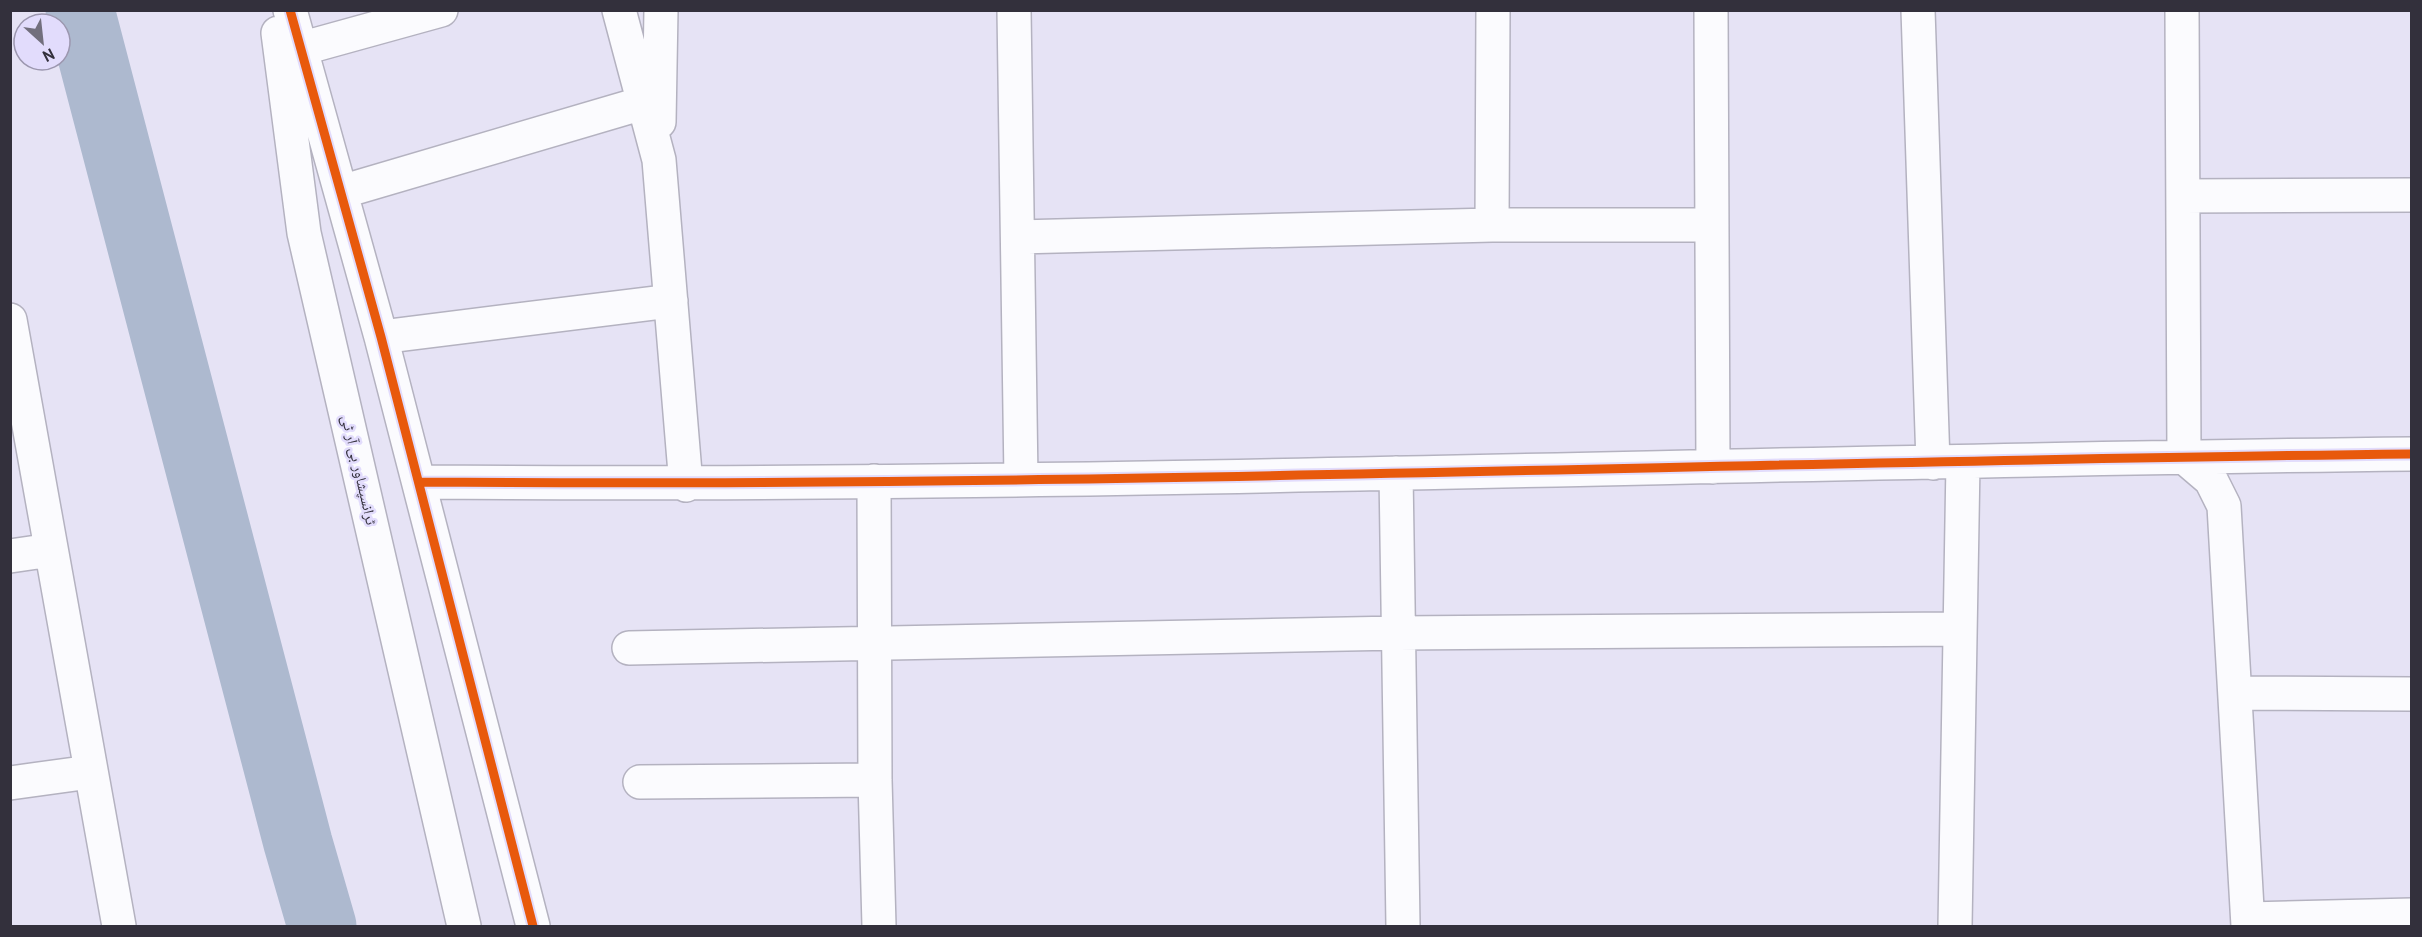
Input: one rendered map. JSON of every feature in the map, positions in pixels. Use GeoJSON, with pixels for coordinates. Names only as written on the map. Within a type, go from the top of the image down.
{"type":"FeatureCollection","features":[{"type":"Feature","properties":{"kind":"street","name":"ٹرانسپشاور بی آر ٹی"},"geometry":{"type":"LineString","coordinates":[[276,10],[304,233],[464,927]]}},
{"type":"Feature","properties":{"kind":"street"},"geometry":{"type":"LineString","coordinates":[[290,10],[381,337],[533,927]]}},
{"type":"Feature","properties":{"kind":"street"},"geometry":{"type":"LineString","coordinates":[[300,49],[441,10]]}},
{"type":"Feature","properties":{"kind":"street"},"geometry":{"type":"LineString","coordinates":[[619,10],[659,160]]}},
{"type":"Feature","properties":{"kind":"street"},"geometry":{"type":"LineString","coordinates":[[661,10],[659,160],[686,485]]}},
{"type":"Feature","properties":{"kind":"street"},"geometry":{"type":"LineString","coordinates":[[1014,10],[1021,479]]}},
{"type":"Feature","properties":{"kind":"street"},"geometry":{"type":"LineString","coordinates":[[1492,225],[1493,10]]}},
{"type":"Feature","properties":{"kind":"street"},"geometry":{"type":"LineString","coordinates":[[1711,10],[1713,467]]}},
{"type":"Feature","properties":{"kind":"street"},"geometry":{"type":"LineString","coordinates":[[1917,10],[1960,629],[1955,927]]}},
{"type":"Feature","properties":{"kind":"street"},"geometry":{"type":"LineString","coordinates":[[2182,10],[2184,457],[2211,480],[2224,506],[2248,923],[2412,915]]}},
{"type":"Feature","properties":{"kind":"street"},"geometry":{"type":"LineString","coordinates":[[341,192],[644,104]]}},
{"type":"Feature","properties":{"kind":"street"},"geometry":{"type":"LineString","coordinates":[[2183,196],[2412,195]]}},
{"type":"Feature","properties":{"kind":"street"},"geometry":{"type":"LineString","coordinates":[[1018,237],[1492,225],[1712,225]]}},
{"type":"Feature","properties":{"kind":"street"},"geometry":{"type":"LineString","coordinates":[[381,337],[671,301]]}},
{"type":"Feature","properties":{"kind":"street"},"geometry":{"type":"LineString","coordinates":[[10,320],[119,927]]}},
{"type":"Feature","properties":{"kind":"street"},"geometry":{"type":"LineString","coordinates":[[419,482],[686,485],[2412,454]]}},
{"type":"Feature","properties":{"kind":"street"},"geometry":{"type":"LineString","coordinates":[[1396,473],[1403,927]]}},
{"type":"Feature","properties":{"kind":"street"},"geometry":{"type":"LineString","coordinates":[[874,481],[875,780],[879,927]]}},
{"type":"Feature","properties":{"kind":"street"},"geometry":{"type":"LineString","coordinates":[[10,556],[51,550]]}},
{"type":"Feature","properties":{"kind":"street"},"geometry":{"type":"LineString","coordinates":[[628,648],[1398,633],[1960,629]]}},
{"type":"Feature","properties":{"kind":"street"},"geometry":{"type":"LineString","coordinates":[[2236,693],[2412,694]]}},
{"type":"Feature","properties":{"kind":"street"},"geometry":{"type":"LineString","coordinates":[[10,783],[90,772]]}},
{"type":"Feature","properties":{"kind":"street"},"geometry":{"type":"LineString","coordinates":[[640,782],[875,780]]}},
{"type":"Feature","properties":{"kind":"waterway"},"geometry":{"type":"LineString","coordinates":[[80,10],[298,843],[322,926]]}},
{"type":"Feature","properties":{"kind":"cycle path"},"geometry":{"type":"LineString","coordinates":[[290,10],[381,337],[533,926]]}},
{"type":"Feature","properties":{"kind":"cycle path"},"geometry":{"type":"LineString","coordinates":[[419,482],[668,483],[1166,478],[2412,454]]}}]}
